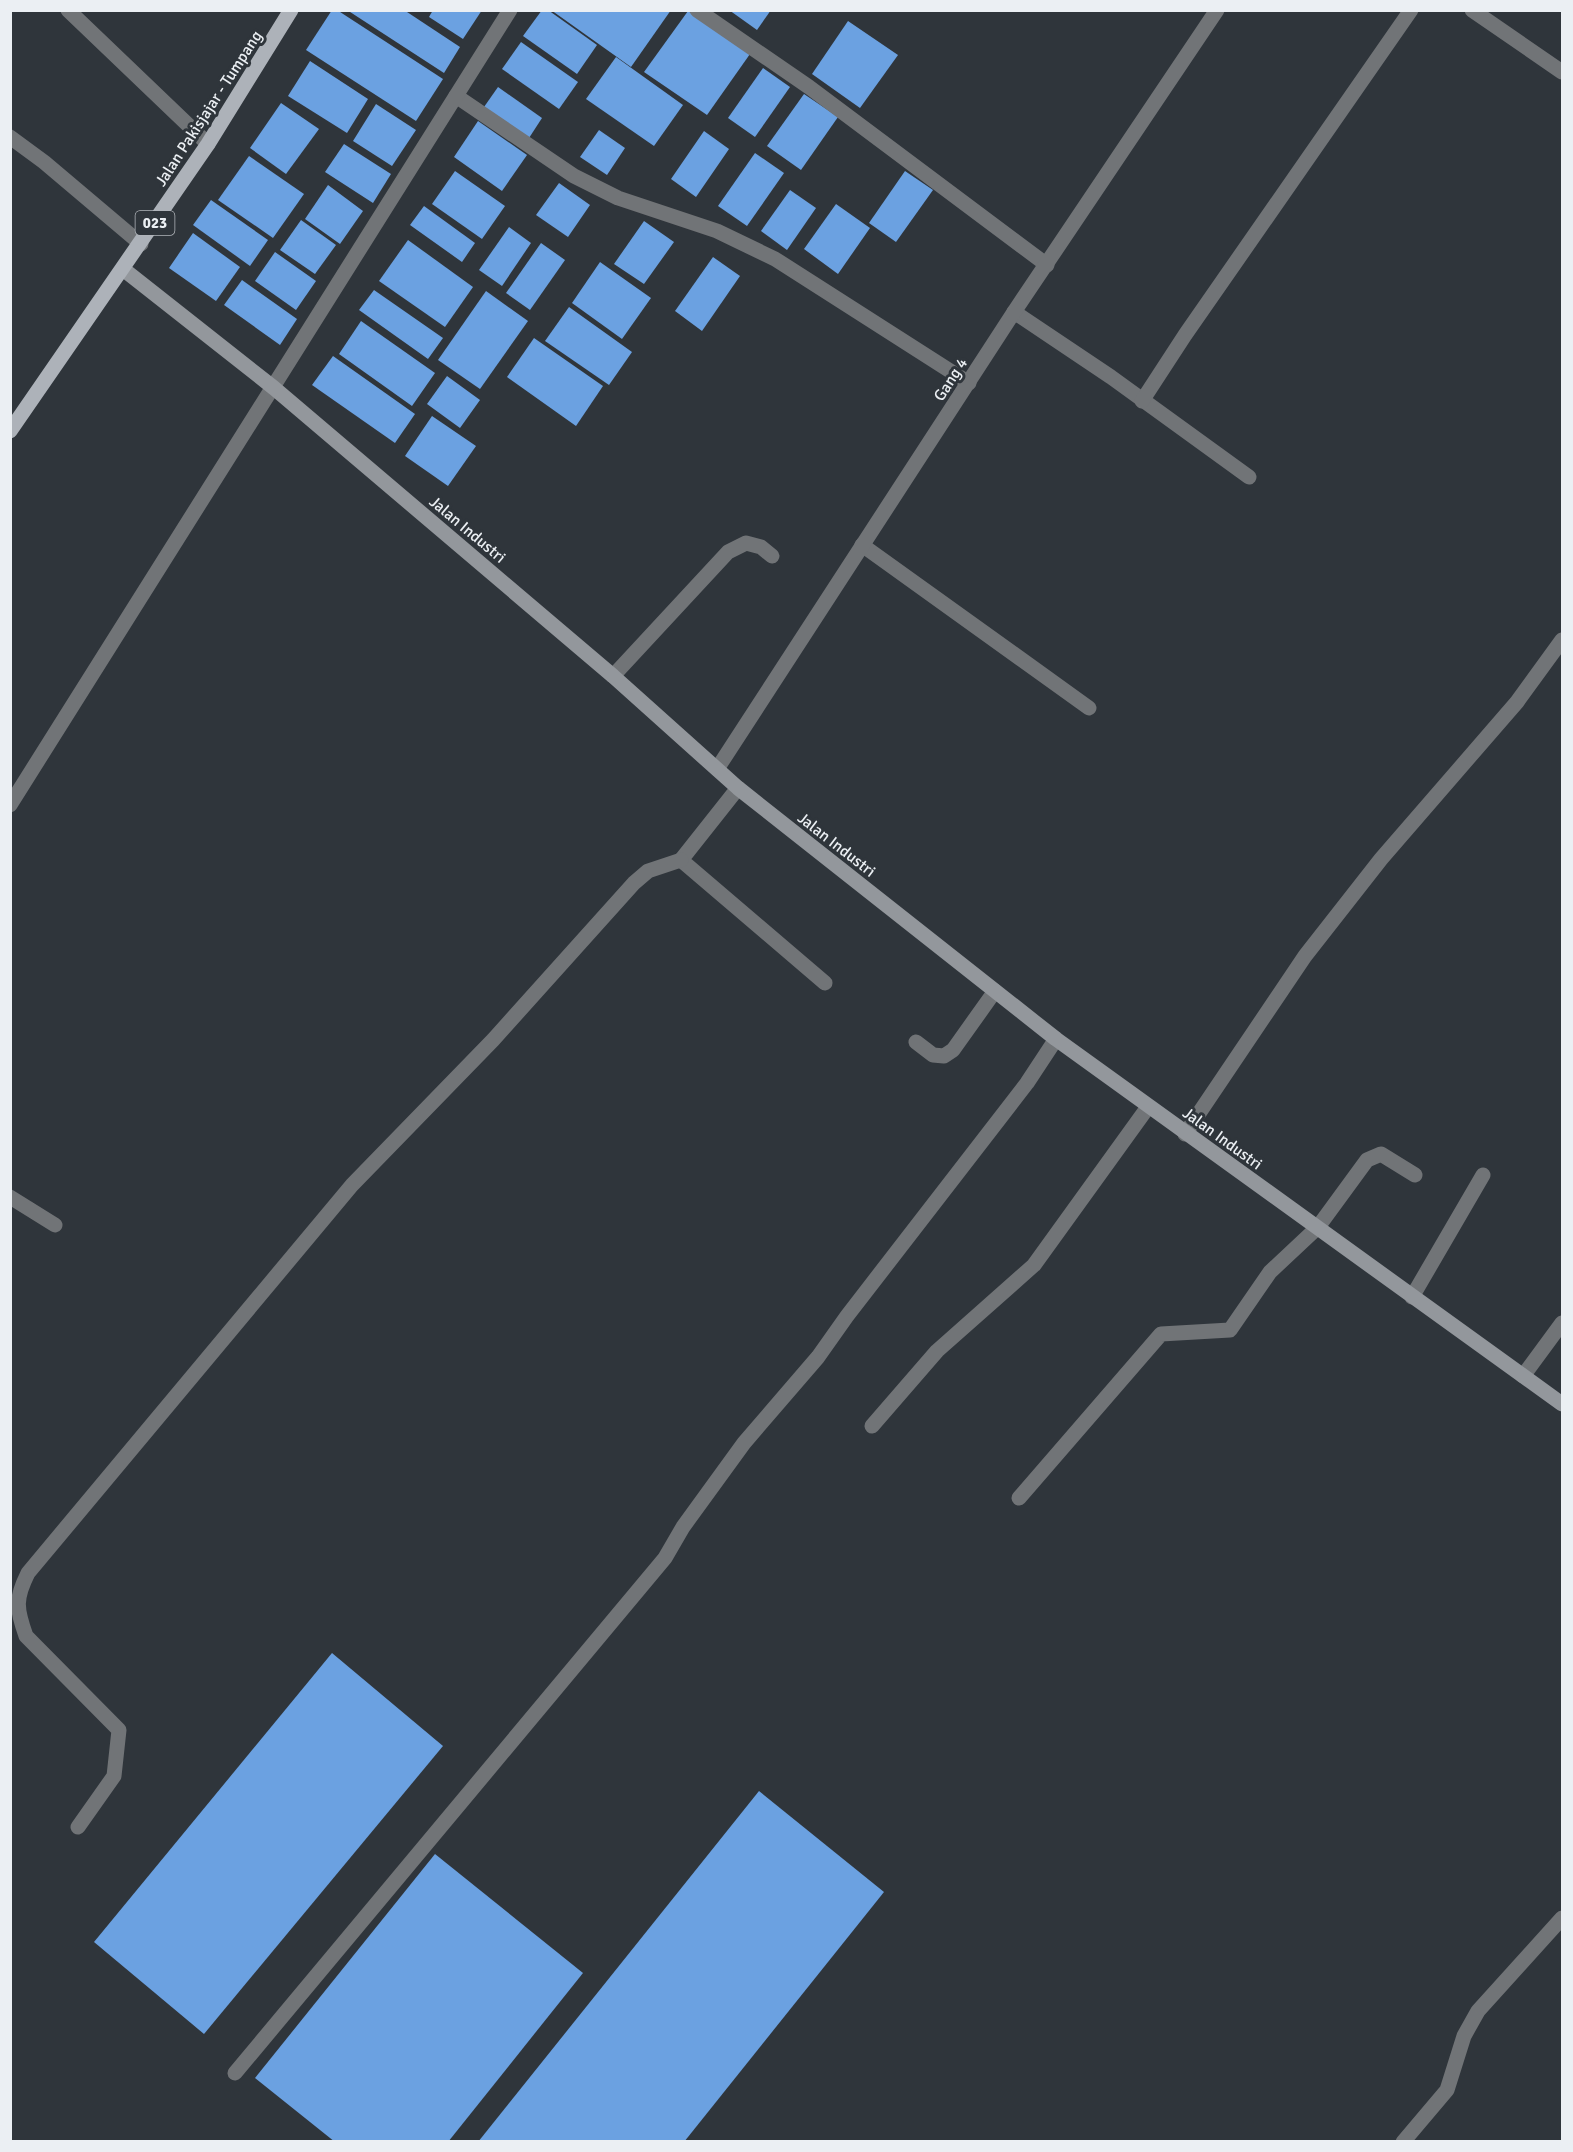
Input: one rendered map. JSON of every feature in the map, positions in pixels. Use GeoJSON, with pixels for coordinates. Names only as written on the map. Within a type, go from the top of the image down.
{"type":"FeatureCollection","features":[{"type":"Feature","properties":{"kind":"main road","name":"Jalan Pakisjajar - Tumpang"},"geometry":{"type":"LineString","coordinates":[[10,431],[208,144],[291,10]]}},
{"type":"Feature","properties":{"kind":"street"},"geometry":{"type":"LineString","coordinates":[[68,10],[208,144]]}},
{"type":"Feature","properties":{"kind":"street"},"geometry":{"type":"LineString","coordinates":[[10,805],[510,10]]}},
{"type":"Feature","properties":{"kind":"street"},"geometry":{"type":"LineString","coordinates":[[697,10],[809,87],[1047,266]]}},
{"type":"Feature","properties":{"kind":"street","name":"Gang 4"},"geometry":{"type":"LineString","coordinates":[[717,769],[1014,312],[1218,10]]}},
{"type":"Feature","properties":{"kind":"street"},"geometry":{"type":"LineString","coordinates":[[1142,401],[1185,335],[1411,10]]}},
{"type":"Feature","properties":{"kind":"street"},"geometry":{"type":"LineString","coordinates":[[1472,10],[1563,72]]}},
{"type":"Feature","properties":{"kind":"street"},"geometry":{"type":"LineString","coordinates":[[456,96],[574,176],[618,198],[717,231],[776,260],[969,383]]}},
{"type":"Feature","properties":{"kind":"street"},"geometry":{"type":"LineString","coordinates":[[10,137],[44,162],[141,244]]}},
{"type":"Feature","properties":{"kind":"street","name":"Jalan Industri"},"geometry":{"type":"LineString","coordinates":[[123,269],[273,388],[613,676],[738,788],[1056,1040],[1563,1404]]}},
{"type":"Feature","properties":{"kind":"street"},"geometry":{"type":"LineString","coordinates":[[1014,312],[1111,377],[1249,477]]}},
{"type":"Feature","properties":{"kind":"street"},"geometry":{"type":"LineString","coordinates":[[613,676],[728,552],[746,543],[761,547],[772,556]]}},
{"type":"Feature","properties":{"kind":"street"},"geometry":{"type":"LineString","coordinates":[[862,545],[1089,708]]}},
{"type":"Feature","properties":{"kind":"street"},"geometry":{"type":"LineString","coordinates":[[1185,1134],[1305,956],[1381,859],[1517,702],[1563,640]]}},
{"type":"Feature","properties":{"kind":"street"},"geometry":{"type":"LineString","coordinates":[[78,1827],[114,1776],[119,1730],[27,1635],[18,1616],[19,1592],[28,1573],[352,1185],[493,1041],[634,883],[648,871],[681,860],[738,788]]}},
{"type":"Feature","properties":{"kind":"street"},"geometry":{"type":"LineString","coordinates":[[681,860],[825,983]]}},
{"type":"Feature","properties":{"kind":"street"},"geometry":{"type":"LineString","coordinates":[[916,1042],[933,1055],[944,1056],[953,1050],[995,991]]}},
{"type":"Feature","properties":{"kind":"street"},"geometry":{"type":"LineString","coordinates":[[235,2073],[665,1558],[682,1527],[744,1443],[818,1357],[1027,1083],[1056,1040]]}},
{"type":"Feature","properties":{"kind":"street"},"geometry":{"type":"LineString","coordinates":[[872,1426],[937,1351],[1040,1258],[1148,1107]]}},
{"type":"Feature","properties":{"kind":"street"},"geometry":{"type":"LineString","coordinates":[[1018,1498],[1161,1334],[1230,1330],[1270,1272],[1318,1227],[1367,1160],[1381,1154],[1415,1175]]}},
{"type":"Feature","properties":{"kind":"street"},"geometry":{"type":"LineString","coordinates":[[1412,1297],[1483,1175]]}},
{"type":"Feature","properties":{"kind":"street"},"geometry":{"type":"LineString","coordinates":[[10,1197],[55,1225]]}},
{"type":"Feature","properties":{"kind":"street"},"geometry":{"type":"LineString","coordinates":[[1523,1376],[1563,1323]]}},
{"type":"Feature","properties":{"kind":"street"},"geometry":{"type":"LineString","coordinates":[[1403,2142],[1447,2090],[1464,2036],[1478,2011],[1563,1918]]}},
{"type":"Feature","properties":{"kind":"building"},"geometry":{"type":"Polygon","coordinates":[[[332,10],[337,10],[443,79],[416,121],[306,50],[332,10]]]}},
{"type":"Feature","properties":{"kind":"building"},"geometry":{"type":"Polygon","coordinates":[[[347,10],[404,10],[460,47],[444,73],[347,10]]]}},
{"type":"Feature","properties":{"kind":"building"},"geometry":{"type":"Polygon","coordinates":[[[433,10],[482,10],[463,39],[429,17],[433,10]]]}},
{"type":"Feature","properties":{"kind":"building"},"geometry":{"type":"Polygon","coordinates":[[[542,10],[548,10],[597,45],[577,74],[523,36],[542,10]]]}},
{"type":"Feature","properties":{"kind":"building"},"geometry":{"type":"Polygon","coordinates":[[[551,10],[671,10],[631,67],[551,10]]]}},
{"type":"Feature","properties":{"kind":"building"},"geometry":{"type":"Polygon","coordinates":[[[729,10],[771,10],[757,30],[729,10]]]}},
{"type":"Feature","properties":{"kind":"building"},"geometry":{"type":"Polygon","coordinates":[[[688,11],[750,54],[707,115],[644,72],[688,11]]]}},
{"type":"Feature","properties":{"kind":"building"},"geometry":{"type":"Polygon","coordinates":[[[848,21],[898,55],[860,108],[812,74],[848,21]]]}},
{"type":"Feature","properties":{"kind":"building"},"geometry":{"type":"Polygon","coordinates":[[[521,42],[578,82],[559,109],[502,69],[521,42]]]}},
{"type":"Feature","properties":{"kind":"building"},"geometry":{"type":"Polygon","coordinates":[[[616,57],[683,105],[654,146],[586,99],[616,57]]]}},
{"type":"Feature","properties":{"kind":"building"},"geometry":{"type":"Polygon","coordinates":[[[310,61],[368,99],[347,133],[288,96],[310,61]]]}},
{"type":"Feature","properties":{"kind":"building"},"geometry":{"type":"Polygon","coordinates":[[[763,68],[790,87],[755,137],[728,118],[763,68]]]}},
{"type":"Feature","properties":{"kind":"building"},"geometry":{"type":"Polygon","coordinates":[[[498,87],[542,118],[529,138],[484,107],[498,87]]]}},
{"type":"Feature","properties":{"kind":"building"},"geometry":{"type":"Polygon","coordinates":[[[804,94],[838,117],[801,170],[767,146],[804,94]]]}},
{"type":"Feature","properties":{"kind":"building"},"geometry":{"type":"Polygon","coordinates":[[[281,103],[319,129],[286,174],[250,148],[281,103]]]}},
{"type":"Feature","properties":{"kind":"building"},"geometry":{"type":"Polygon","coordinates":[[[376,104],[416,130],[392,166],[353,141],[376,104]]]}},
{"type":"Feature","properties":{"kind":"building"},"geometry":{"type":"Polygon","coordinates":[[[478,121],[527,155],[502,191],[454,157],[478,121]]]}},
{"type":"Feature","properties":{"kind":"building"},"geometry":{"type":"Polygon","coordinates":[[[599,130],[625,148],[607,175],[580,157],[599,130]]]}},
{"type":"Feature","properties":{"kind":"building"},"geometry":{"type":"Polygon","coordinates":[[[704,131],[729,149],[696,197],[671,179],[704,131]]]}},
{"type":"Feature","properties":{"kind":"building"},"geometry":{"type":"Polygon","coordinates":[[[344,144],[391,174],[373,203],[325,172],[344,144]]]}},
{"type":"Feature","properties":{"kind":"building"},"geometry":{"type":"Polygon","coordinates":[[[755,153],[784,173],[747,226],[718,206],[755,153]]]}},
{"type":"Feature","properties":{"kind":"building"},"geometry":{"type":"Polygon","coordinates":[[[249,156],[304,194],[273,238],[218,200],[249,156]]]}},
{"type":"Feature","properties":{"kind":"building"},"geometry":{"type":"Polygon","coordinates":[[[455,171],[505,206],[482,239],[432,204],[455,171]]]}},
{"type":"Feature","properties":{"kind":"building"},"geometry":{"type":"Polygon","coordinates":[[[905,171],[933,190],[896,242],[869,223],[905,171]]]}},
{"type":"Feature","properties":{"kind":"building"},"geometry":{"type":"Polygon","coordinates":[[[559,183],[590,205],[568,237],[536,215],[559,183]]]}},
{"type":"Feature","properties":{"kind":"building"},"geometry":{"type":"Polygon","coordinates":[[[328,185],[363,211],[340,244],[305,219],[328,185]]]}},
{"type":"Feature","properties":{"kind":"building"},"geometry":{"type":"Polygon","coordinates":[[[790,190],[816,208],[787,250],[761,231],[790,190]]]}},
{"type":"Feature","properties":{"kind":"building"},"geometry":{"type":"Polygon","coordinates":[[[211,200],[268,240],[250,266],[193,225],[211,200]]]}},
{"type":"Feature","properties":{"kind":"building"},"geometry":{"type":"Polygon","coordinates":[[[836,204],[870,228],[838,274],[804,249],[836,204]]]}},
{"type":"Feature","properties":{"kind":"building"},"geometry":{"type":"Polygon","coordinates":[[[424,206],[475,243],[462,262],[410,225],[424,206]]]}},
{"type":"Feature","properties":{"kind":"building"},"geometry":{"type":"Polygon","coordinates":[[[301,220],[336,245],[315,274],[280,250],[301,220]]]}},
{"type":"Feature","properties":{"kind":"building"},"geometry":{"type":"Polygon","coordinates":[[[644,221],[674,242],[644,284],[614,264],[644,221]]]}},
{"type":"Feature","properties":{"kind":"building"},"geometry":{"type":"Polygon","coordinates":[[[509,227],[531,243],[502,286],[479,270],[509,227]]]}},
{"type":"Feature","properties":{"kind":"building"},"geometry":{"type":"Polygon","coordinates":[[[193,233],[240,267],[216,301],[169,268],[193,233]]]}},
{"type":"Feature","properties":{"kind":"building"},"geometry":{"type":"Polygon","coordinates":[[[408,240],[473,287],[445,327],[379,281],[408,240]]]}},
{"type":"Feature","properties":{"kind":"building"},"geometry":{"type":"Polygon","coordinates":[[[541,243],[565,260],[530,310],[506,293],[541,243]]]}},
{"type":"Feature","properties":{"kind":"building"},"geometry":{"type":"Polygon","coordinates":[[[275,252],[316,281],[296,310],[255,281],[275,252]]]}},
{"type":"Feature","properties":{"kind":"building"},"geometry":{"type":"Polygon","coordinates":[[[713,257],[740,276],[702,331],[675,311],[713,257]]]}},
{"type":"Feature","properties":{"kind":"building"},"geometry":{"type":"Polygon","coordinates":[[[600,262],[651,298],[622,339],[572,303],[600,262]]]}},
{"type":"Feature","properties":{"kind":"building"},"geometry":{"type":"Polygon","coordinates":[[[242,280],[297,319],[280,345],[224,305],[242,280]]]}},
{"type":"Feature","properties":{"kind":"building"},"geometry":{"type":"Polygon","coordinates":[[[374,290],[443,338],[428,359],[359,310],[374,290]]]}},
{"type":"Feature","properties":{"kind":"building"},"geometry":{"type":"Polygon","coordinates":[[[486,291],[528,321],[480,389],[438,360],[486,291]]]}},
{"type":"Feature","properties":{"kind":"building"},"geometry":{"type":"Polygon","coordinates":[[[569,307],[632,352],[609,385],[545,341],[569,307]]]}},
{"type":"Feature","properties":{"kind":"building"},"geometry":{"type":"Polygon","coordinates":[[[361,321],[435,373],[412,406],[339,354],[361,321]]]}},
{"type":"Feature","properties":{"kind":"building"},"geometry":{"type":"Polygon","coordinates":[[[534,338],[603,386],[576,426],[507,377],[534,338]]]}},
{"type":"Feature","properties":{"kind":"building"},"geometry":{"type":"Polygon","coordinates":[[[333,356],[415,414],[395,443],[312,385],[333,356]]]}},
{"type":"Feature","properties":{"kind":"building"},"geometry":{"type":"Polygon","coordinates":[[[447,376],[480,400],[460,428],[427,404],[447,376]]]}},
{"type":"Feature","properties":{"kind":"building"},"geometry":{"type":"Polygon","coordinates":[[[432,416],[476,446],[448,486],[405,456],[432,416]]]}},
{"type":"Feature","properties":{"kind":"building"},"geometry":{"type":"Polygon","coordinates":[[[332,1653],[443,1746],[204,2034],[94,1942],[332,1653]]]}},
{"type":"Feature","properties":{"kind":"building"},"geometry":{"type":"Polygon","coordinates":[[[759,1791],[884,1892],[684,2142],[478,2142],[759,1791]]]}},
{"type":"Feature","properties":{"kind":"building"},"geometry":{"type":"Polygon","coordinates":[[[435,1854],[583,1973],[448,2142],[335,2142],[255,2078],[435,1854]]]}}]}
